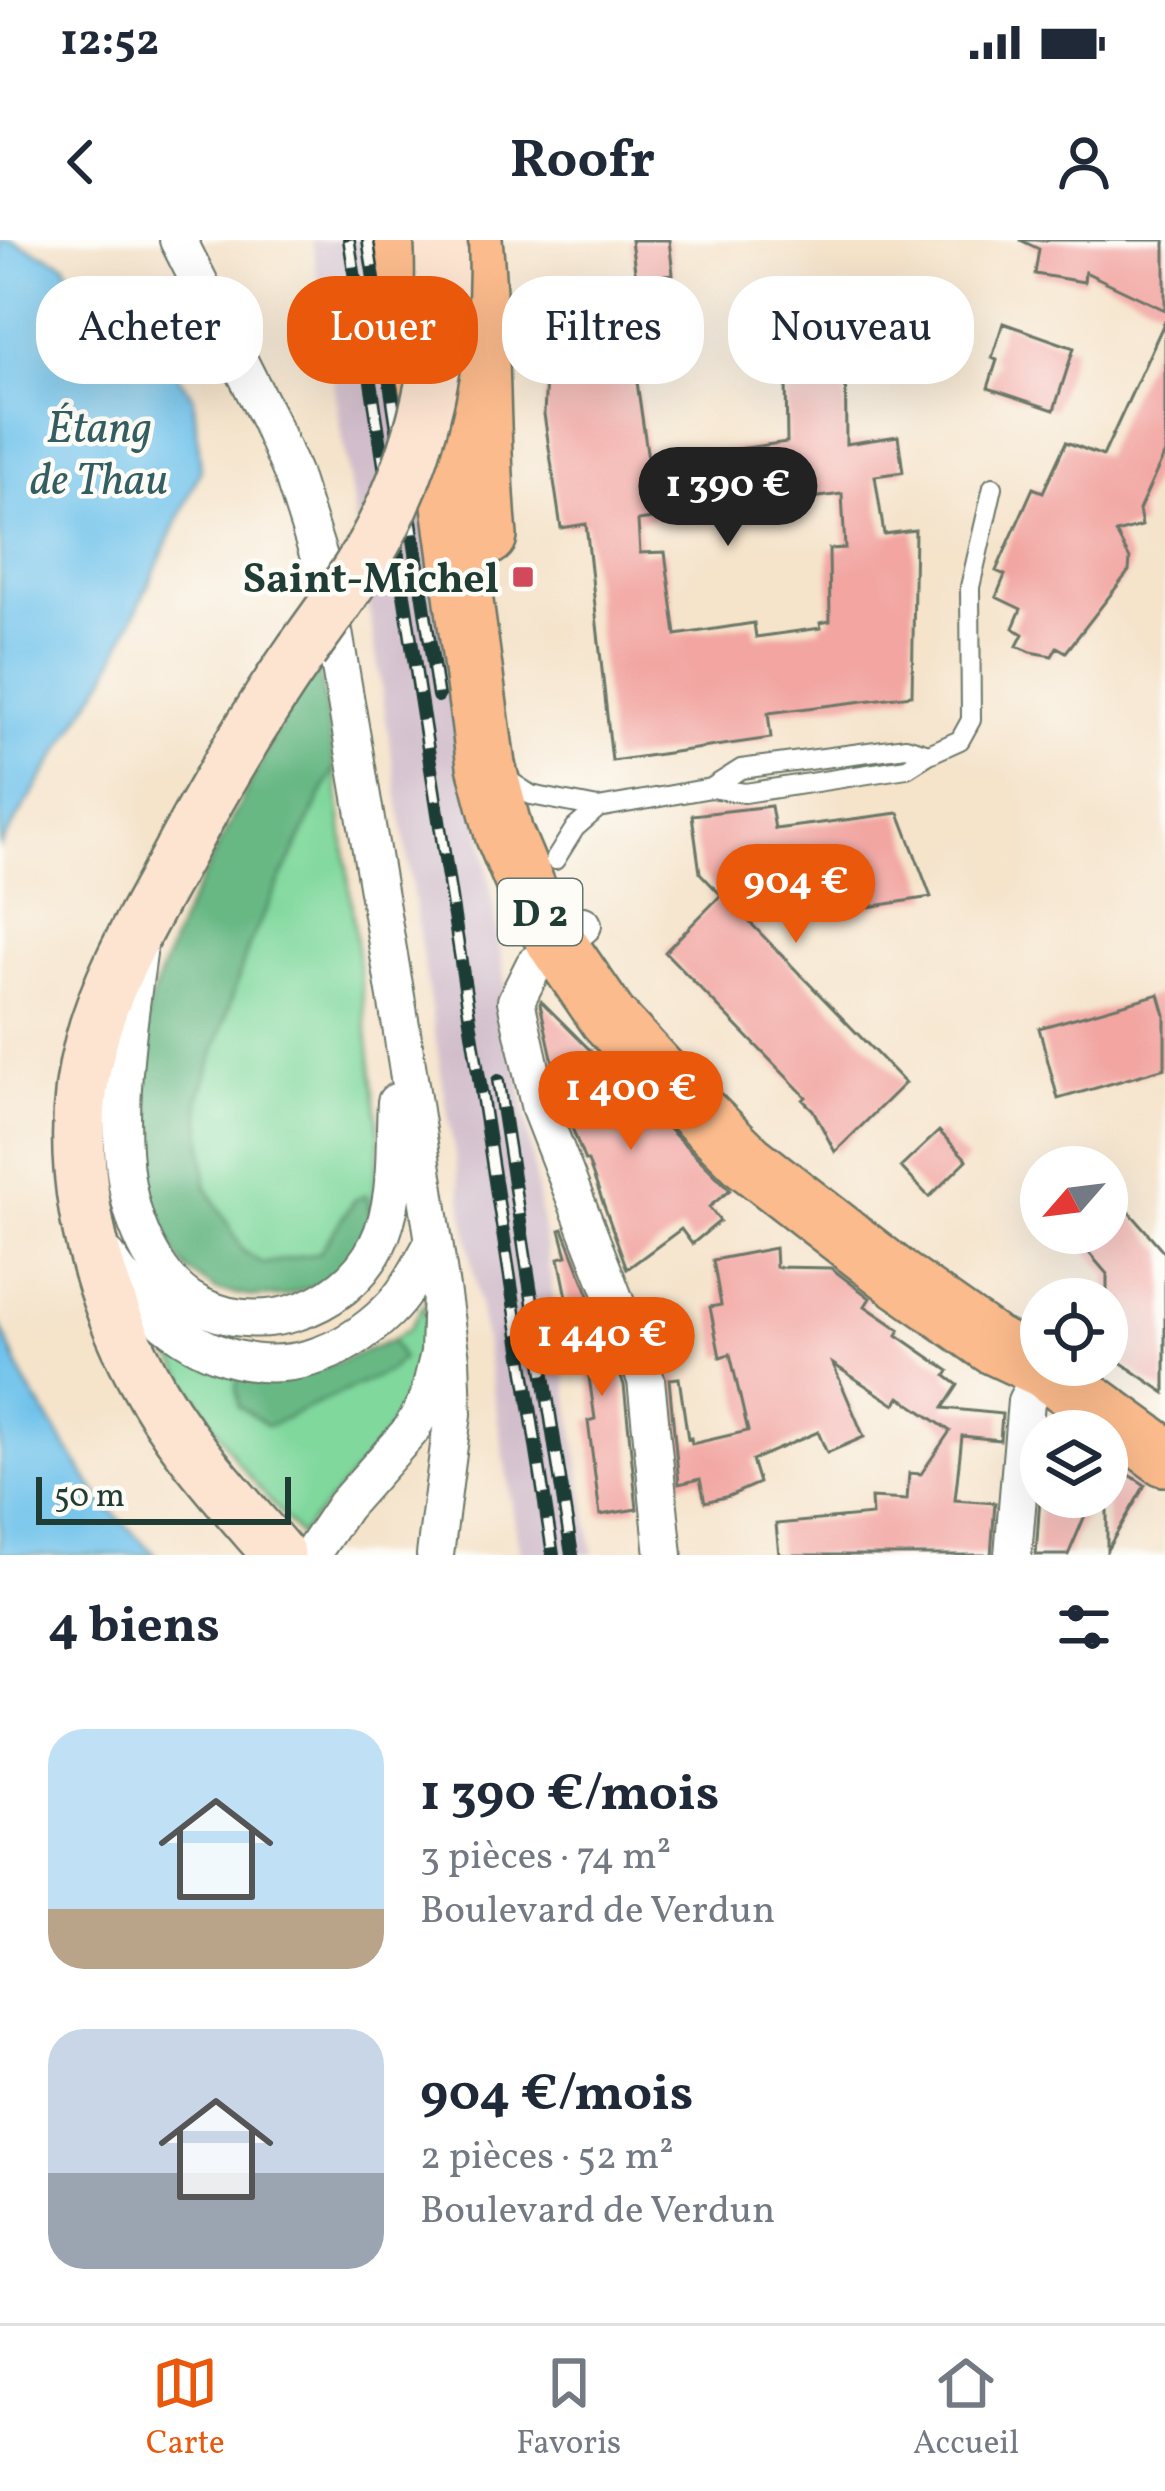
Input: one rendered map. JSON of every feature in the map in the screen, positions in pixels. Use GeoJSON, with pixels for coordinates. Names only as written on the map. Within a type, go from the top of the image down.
{"type":"FeatureCollection","features":[{"type":"Feature","properties":{"kind":"main road","name":"D 2"},"geometry":{"type":"LineString","coordinates":[[401,240],[508,780],[555,860],[571,935]]}},
{"type":"Feature","properties":{"kind":"main road","name":"D 2"},"geometry":{"type":"LineString","coordinates":[[473,240],[483,483],[512,698],[504,834],[530,896],[613,971],[682,1055],[778,1144],[883,1231],[994,1307],[1020,1339]]}},
{"type":"Feature","properties":{"kind":"main road","name":"D 2"},"geometry":{"type":"LineString","coordinates":[[1067,1386],[1165,1457]]}},
{"type":"Feature","properties":{"kind":"street"},"geometry":{"type":"LineString","coordinates":[[178,240],[269,420],[313,531],[324,573],[402,1032],[451,1360],[453,1414],[435,1555]]}},
{"type":"Feature","properties":{"kind":"street"},"geometry":{"type":"LineString","coordinates":[[279,1555],[195,1456],[141,1374],[101,1274],[82,1190],[81,1086],[91,1039],[143,919],[260,709],[382,529],[420,437],[437,361],[441,240]]}},
{"type":"Feature","properties":{"kind":"street"},"geometry":{"type":"LineString","coordinates":[[143,919],[122,1099],[129,1194],[139,1231],[162,1271],[176,1288],[203,1306],[240,1318],[273,1318],[322,1303],[358,1274],[386,1222],[394,1181],[402,1032]]}},
{"type":"Feature","properties":{"kind":"street"},"geometry":{"type":"LineString","coordinates":[[571,935],[534,965],[516,1000],[540,1109],[646,1380],[664,1555]]}},
{"type":"Feature","properties":{"kind":"street"},"geometry":{"type":"LineString","coordinates":[[90,1228],[142,1305],[173,1331],[210,1352],[248,1363],[287,1362],[319,1354],[357,1336],[391,1309],[434,1240]]}},
{"type":"Feature","properties":{"kind":"street"},"geometry":{"type":"LineString","coordinates":[[310,1555],[344,1506],[411,1430],[428,1399],[439,1353],[441,1288]]}},
{"type":"Feature","properties":{"kind":"street"},"geometry":{"type":"LineString","coordinates":[[1013,1555],[1026,1401],[1034,1386]]}},
{"type":"Feature","properties":{"kind":"lane"},"geometry":{"type":"LineString","coordinates":[[508,780],[598,808],[711,788],[745,793],[908,768],[960,740],[971,720],[970,586],[993,487]]}},
{"type":"Feature","properties":{"kind":"lane"},"geometry":{"type":"LineString","coordinates":[[555,860],[575,828],[598,808]]}},
{"type":"Feature","properties":{"kind":"shaded area"},"geometry":{"type":"Polygon","coordinates":[[[312,240],[391,240],[397,276],[318,276],[312,240]]]}},
{"type":"Feature","properties":{"kind":"shaded area"},"geometry":{"type":"Polygon","coordinates":[[[334,384],[413,384],[593,1555],[520,1555],[334,384]]]}},
{"type":"Feature","properties":{"kind":"green space"},"geometry":{"type":"Polygon","coordinates":[[[319,666],[335,767],[249,945],[199,1099],[206,1186],[243,1251],[263,1264],[319,1253],[355,1200],[366,1195],[372,1217],[349,1260],[324,1282],[286,1296],[253,1297],[216,1290],[187,1270],[161,1233],[149,1207],[140,1158],[136,1064],[152,996],[181,920],[300,685],[319,666]]]}},
{"type":"Feature","properties":{"kind":"green space"},"geometry":{"type":"Polygon","coordinates":[[[335,767],[380,1140],[372,1217],[366,1196],[354,1200],[319,1253],[262,1264],[243,1251],[206,1186],[199,1099],[249,945],[335,767]]]}},
{"type":"Feature","properties":{"kind":"green space"},"geometry":{"type":"Polygon","coordinates":[[[424,1304],[426,1325],[415,1389],[378,1446],[299,1535],[237,1462],[161,1340],[208,1368],[241,1375],[402,1358],[392,1340],[409,1329],[424,1304]]]}},
{"type":"Feature","properties":{"kind":"green space"},"geometry":{"type":"Polygon","coordinates":[[[392,1340],[402,1358],[389,1371],[268,1426],[239,1407],[236,1383],[241,1375],[326,1367],[392,1340]]]}},
{"type":"Feature","properties":{"kind":"water","name":"Étang de Thau"},"geometry":{"type":"Polygon","coordinates":[[[0,240],[11,240],[65,264],[70,276],[36,276],[36,384],[184,384],[193,396],[201,469],[107,675],[0,846],[0,240]]]}},
{"type":"Feature","properties":{"kind":"water"},"geometry":{"type":"Polygon","coordinates":[[[0,1324],[25,1382],[102,1502],[156,1555],[0,1555],[0,1324]]]}},
{"type":"Feature","properties":{"kind":"building"},"geometry":{"type":"Polygon","coordinates":[[[631,240],[669,240],[673,274],[636,276],[631,240]]]}},
{"type":"Feature","properties":{"kind":"building"},"geometry":{"type":"Polygon","coordinates":[[[1020,240],[1165,240],[1165,310],[1085,272],[1084,282],[1035,274],[1039,249],[1020,240]]]}},
{"type":"Feature","properties":{"kind":"building"},"geometry":{"type":"Polygon","coordinates":[[[1165,321],[1165,453],[1139,510],[1142,526],[1116,533],[1130,559],[1129,571],[1066,652],[1057,647],[1052,656],[1017,646],[1023,634],[1013,628],[1021,609],[996,597],[1005,575],[996,571],[1033,488],[1043,492],[1066,442],[1103,456],[1165,321]]]}},
{"type":"Feature","properties":{"kind":"building"},"geometry":{"type":"Polygon","coordinates":[[[1003,323],[1074,348],[1054,410],[988,388],[1003,323]]]}},
{"type":"Feature","properties":{"kind":"building"},"geometry":{"type":"Polygon","coordinates":[[[546,384],[637,384],[648,459],[661,460],[787,442],[786,384],[846,384],[846,444],[898,436],[903,472],[875,476],[884,534],[915,530],[912,695],[768,713],[771,738],[612,761],[586,524],[561,528],[544,414],[546,384]],[[842,494],[714,511],[714,505],[638,521],[640,553],[665,552],[676,635],[754,623],[756,637],[821,628],[820,623],[830,621],[829,549],[845,548],[842,494]]]}},
{"type":"Feature","properties":{"kind":"building"},"geometry":{"type":"Polygon","coordinates":[[[771,806],[775,829],[899,813],[931,897],[830,913],[828,899],[737,909],[905,1083],[835,1152],[803,1100],[806,1097],[665,952],[721,895],[700,873],[692,815],[771,806]]]}},
{"type":"Feature","properties":{"kind":"building"},"geometry":{"type":"Polygon","coordinates":[[[1159,994],[1165,1015],[1165,1068],[1058,1099],[1039,1028],[1159,994]]]}},
{"type":"Feature","properties":{"kind":"building"},"geometry":{"type":"Polygon","coordinates":[[[541,1001],[730,1190],[709,1207],[720,1221],[692,1244],[681,1229],[627,1269],[562,1102],[541,1001]]]}},
{"type":"Feature","properties":{"kind":"building"},"geometry":{"type":"Polygon","coordinates":[[[939,1131],[967,1160],[929,1197],[901,1167],[939,1131]]]}},
{"type":"Feature","properties":{"kind":"building"},"geometry":{"type":"Polygon","coordinates":[[[1128,1210],[1165,1253],[1165,1393],[1128,1367],[1128,1278],[1107,1278],[1090,1254],[1128,1254],[1128,1210]]]}},
{"type":"Feature","properties":{"kind":"building"},"geometry":{"type":"Polygon","coordinates":[[[563,1229],[624,1385],[637,1509],[600,1515],[588,1421],[595,1419],[582,1328],[574,1331],[559,1258],[567,1256],[563,1229]]]}},
{"type":"Feature","properties":{"kind":"building"},"geometry":{"type":"Polygon","coordinates":[[[775,1248],[776,1267],[831,1268],[870,1298],[865,1306],[900,1330],[897,1335],[949,1371],[946,1376],[958,1385],[943,1408],[1002,1414],[1000,1440],[962,1436],[955,1500],[995,1503],[991,1555],[779,1555],[776,1524],[872,1515],[871,1498],[907,1500],[909,1473],[921,1474],[950,1431],[900,1397],[895,1405],[833,1364],[864,1437],[827,1453],[818,1432],[752,1460],[759,1483],[729,1496],[705,1502],[700,1479],[679,1484],[669,1379],[679,1378],[692,1444],[748,1431],[730,1354],[720,1357],[710,1307],[721,1305],[713,1260],[775,1248]]]}},
{"type":"Feature","properties":{"kind":"building"},"geometry":{"type":"Polygon","coordinates":[[[1128,1474],[1145,1485],[1128,1514],[1128,1474]]]}},
{"type":"Feature","properties":{"kind":"building"},"geometry":{"type":"Polygon","coordinates":[[[1039,1518],[1084,1518],[1068,1555],[1036,1555],[1039,1518]]]}},
{"type":"Feature","properties":{"kind":"building"},"geometry":{"type":"Polygon","coordinates":[[[1107,1518],[1126,1518],[1107,1550],[1107,1518]]]}},
{"type":"Feature","properties":{"kind":"railway"},"geometry":{"type":"LineString","coordinates":[[349,240],[553,1555]]}},
{"type":"Feature","properties":{"kind":"railway"},"geometry":{"type":"LineString","coordinates":[[368,240],[438,696]]}},
{"type":"Feature","properties":{"kind":"railway"},"geometry":{"type":"LineString","coordinates":[[498,1081],[572,1555]]}},
{"type":"Feature","properties":{"kind":"place","name":"Saint-Michel"},"geometry":{"type":"Point","coordinates":[523,577]}}]}
